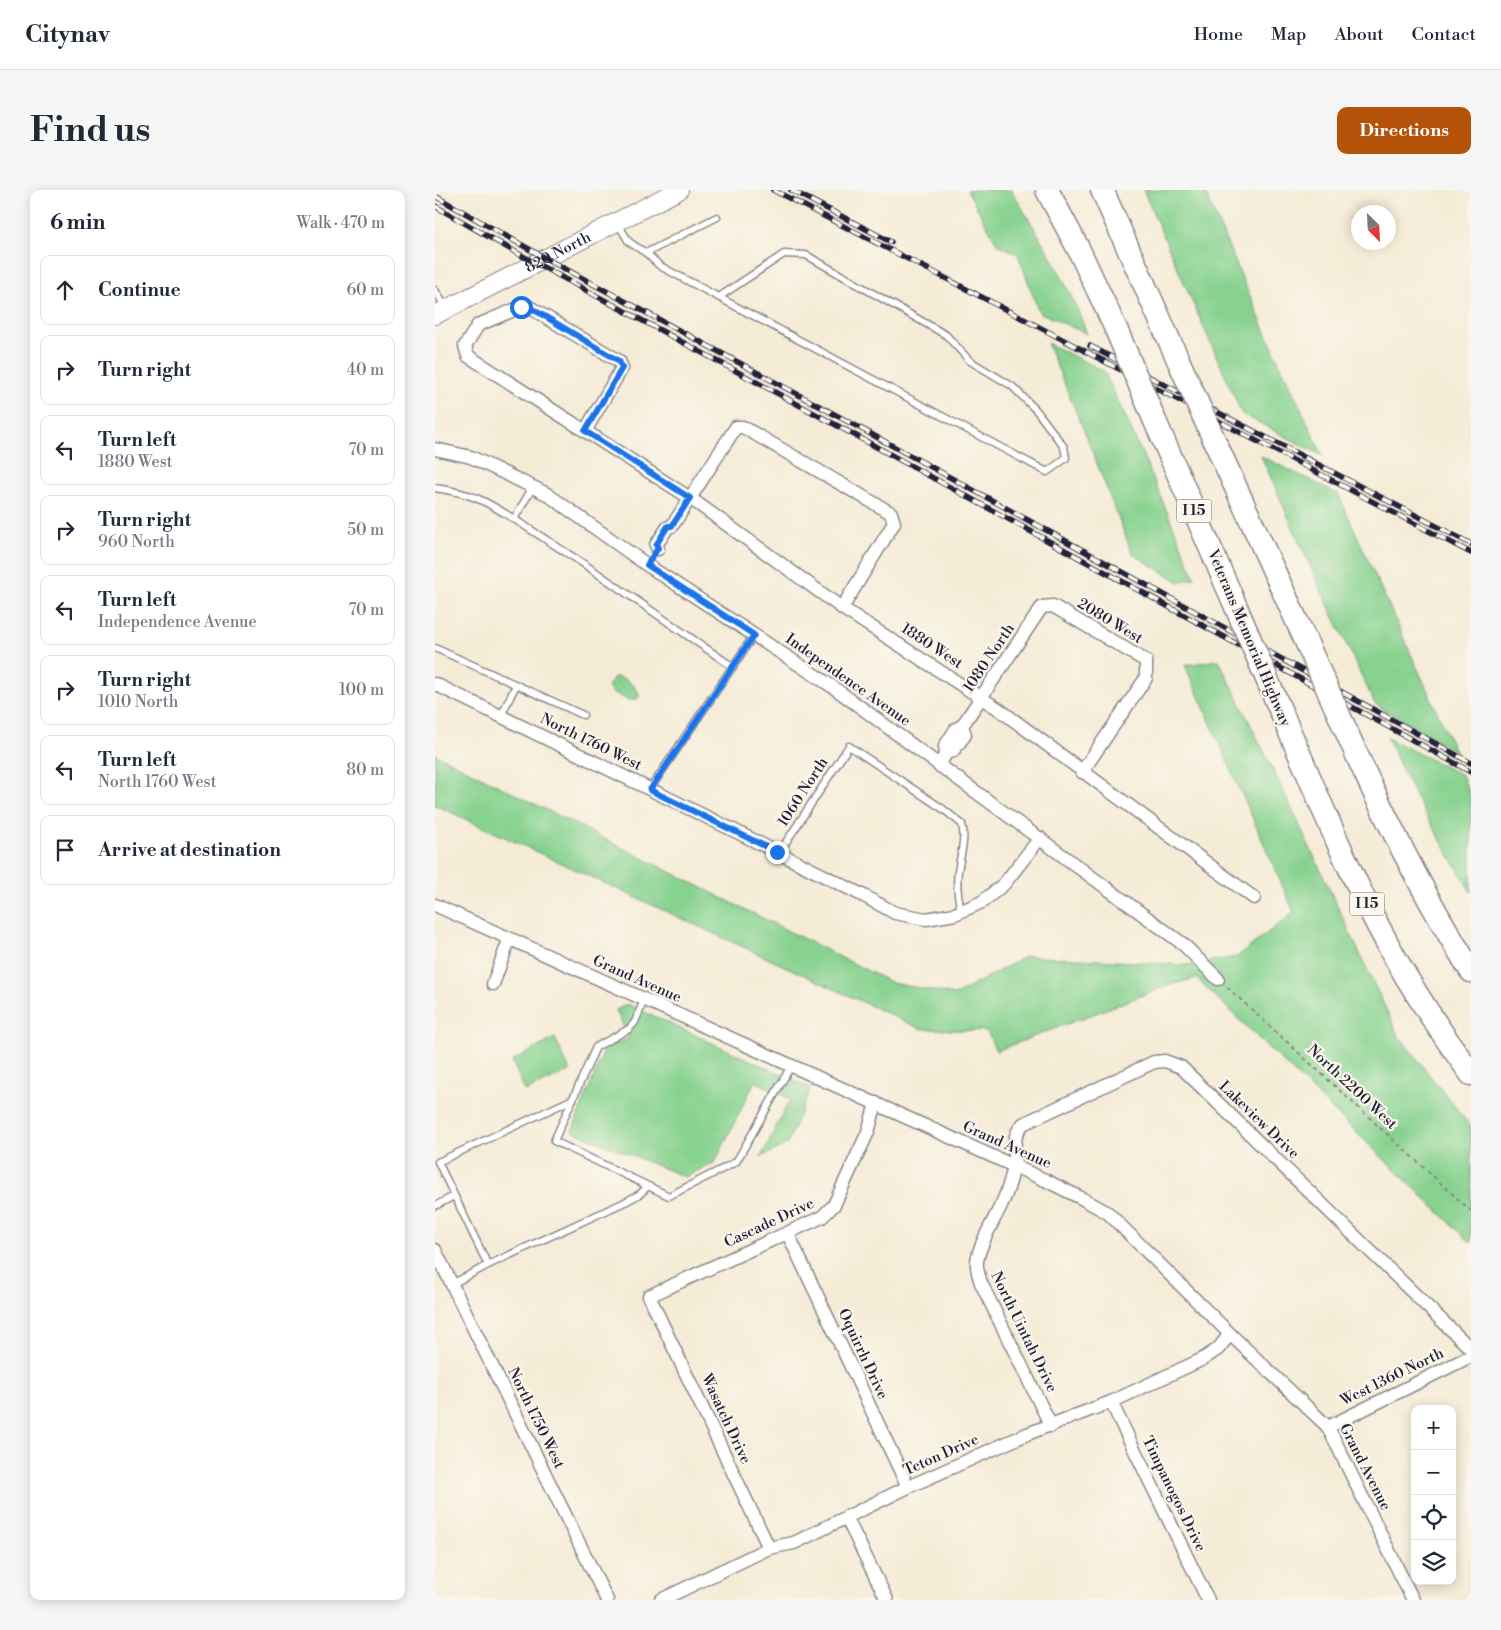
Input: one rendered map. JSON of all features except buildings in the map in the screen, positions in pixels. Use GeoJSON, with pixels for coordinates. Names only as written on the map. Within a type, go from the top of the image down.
{"type":"FeatureCollection","features":[{"type":"Feature","properties":{"kind":"highway","name":"Veterans Memorial Highway"},"geometry":{"type":"LineString","coordinates":[[1047,190],[1081,255],[1115,329],[1351,870],[1386,941],[1424,1007],[1471,1074]]}},
{"type":"Feature","properties":{"kind":"highway"},"geometry":{"type":"LineString","coordinates":[[1101,190],[1407,862],[1471,971]]}},
{"type":"Feature","properties":{"kind":"main road","name":"820 North"},"geometry":{"type":"LineString","coordinates":[[615,218],[660,190]]}},
{"type":"Feature","properties":{"kind":"main road","name":"820 North"},"geometry":{"type":"LineString","coordinates":[[439,304],[615,218],[679,190]]}},
{"type":"Feature","properties":{"kind":"street","name":"1880 West"},"geometry":{"type":"LineString","coordinates":[[585,431],[622,368],[619,361],[531,308],[521,307],[478,325],[465,346],[467,356],[690,498],[843,608],[982,698],[1255,898]]}},
{"type":"Feature","properties":{"kind":"street"},"geometry":{"type":"LineString","coordinates":[[647,565],[658,548],[656,545],[668,526],[672,526],[736,427],[743,427],[891,514],[894,523],[843,608]]}},
{"type":"Feature","properties":{"kind":"street","name":"Independence Avenue"},"geometry":{"type":"LineString","coordinates":[[435,449],[471,457],[547,494],[647,565],[833,687],[1183,944],[1218,979]]}},
{"type":"Feature","properties":{"kind":"street","name":"2080 West"},"geometry":{"type":"LineString","coordinates":[[1042,607],[1053,606],[1146,662],[1146,678],[1083,772]]}},
{"type":"Feature","properties":{"kind":"street","name":"1080 North"},"geometry":{"type":"LineString","coordinates":[[939,766],[946,752],[945,746],[956,729],[962,726],[982,698],[1042,607]]}},
{"type":"Feature","properties":{"kind":"street","name":"North 1760 West"},"geometry":{"type":"LineString","coordinates":[[435,684],[779,853],[895,913],[926,919],[955,914],[982,902],[1004,884],[1040,838]]}},
{"type":"Feature","properties":{"kind":"street","name":"Grand Avenue"},"geometry":{"type":"LineString","coordinates":[[435,905],[1014,1167],[1083,1199],[1108,1213],[1230,1334],[1328,1427],[1413,1600]]}},
{"type":"Feature","properties":{"kind":"street"},"geometry":{"type":"LineString","coordinates":[[493,984],[509,940]]}},
{"type":"Feature","properties":{"kind":"street","name":"Lakeview Drive"},"geometry":{"type":"LineString","coordinates":[[1014,1167],[1013,1143],[1015,1135],[1019,1128],[1027,1121],[1154,1062],[1165,1061],[1176,1064],[1471,1349]]}},
{"type":"Feature","properties":{"kind":"street","name":"Cascade Drive"},"geometry":{"type":"LineString","coordinates":[[653,1304],[649,1296],[823,1217],[834,1206],[868,1132],[876,1104]]}},
{"type":"Feature","properties":{"kind":"street","name":"North Uintah Drive"},"geometry":{"type":"LineString","coordinates":[[1014,1167],[1005,1198],[980,1251],[977,1262],[978,1273],[1051,1426]]}},
{"type":"Feature","properties":{"kind":"street","name":"Oquirrh Drive"},"geometry":{"type":"LineString","coordinates":[[788,1234],[908,1487]]}},
{"type":"Feature","properties":{"kind":"street","name":"North 1750 West"},"geometry":{"type":"LineString","coordinates":[[435,1250],[607,1600]]}},
{"type":"Feature","properties":{"kind":"street","name":"Wasatch Drive"},"geometry":{"type":"LineString","coordinates":[[653,1304],[769,1548]]}},
{"type":"Feature","properties":{"kind":"street","name":"Teton Drive"},"geometry":{"type":"LineString","coordinates":[[661,1600],[769,1548],[794,1543],[908,1487],[1027,1434],[1111,1402],[1203,1359],[1218,1350],[1230,1334]]}},
{"type":"Feature","properties":{"kind":"street","name":"West 1360 North"},"geometry":{"type":"LineString","coordinates":[[1328,1427],[1471,1356]]}},
{"type":"Feature","properties":{"kind":"street","name":"Timpanogos Drive"},"geometry":{"type":"LineString","coordinates":[[1111,1402],[1208,1600]]}},
{"type":"Feature","properties":{"kind":"street"},"geometry":{"type":"LineString","coordinates":[[846,1517],[887,1600]]}},
{"type":"Feature","properties":{"kind":"lane"},"geometry":{"type":"LineString","coordinates":[[646,253],[717,217]]}},
{"type":"Feature","properties":{"kind":"lane"},"geometry":{"type":"LineString","coordinates":[[615,218],[629,242],[646,253],[660,266],[1047,472],[1066,458],[1064,447],[1036,410],[1012,386],[970,361],[946,334],[806,255],[784,254],[719,297]]}},
{"type":"Feature","properties":{"kind":"lane"},"geometry":{"type":"LineString","coordinates":[[514,519],[533,486]]}},
{"type":"Feature","properties":{"kind":"lane"},"geometry":{"type":"LineString","coordinates":[[435,488],[475,496],[514,519],[733,666]]}},
{"type":"Feature","properties":{"kind":"lane"},"geometry":{"type":"LineString","coordinates":[[650,790],[754,635]]}},
{"type":"Feature","properties":{"kind":"lane"},"geometry":{"type":"LineString","coordinates":[[435,648],[583,715]]}},
{"type":"Feature","properties":{"kind":"lane"},"geometry":{"type":"LineString","coordinates":[[501,716],[516,685]]}},
{"type":"Feature","properties":{"kind":"lane","name":"1060 North"},"geometry":{"type":"LineString","coordinates":[[779,853],[849,746],[962,824],[964,831],[957,874],[957,895],[961,911]]}},
{"type":"Feature","properties":{"kind":"lane"},"geometry":{"type":"LineString","coordinates":[[644,1000],[635,1022],[629,1029],[595,1047],[554,1141],[669,1196],[736,1162],[791,1066]]}},
{"type":"Feature","properties":{"kind":"lane"},"geometry":{"type":"LineString","coordinates":[[488,1265],[436,1159],[573,1099]]}},
{"type":"Feature","properties":{"kind":"lane"},"geometry":{"type":"LineString","coordinates":[[451,1284],[625,1202],[641,1194],[648,1186]]}},
{"type":"Feature","properties":{"kind":"lane"},"geometry":{"type":"LineString","coordinates":[[435,1206],[455,1196]]}},
{"type":"Feature","properties":{"kind":"path","name":"North 2200 West"},"geometry":{"type":"LineString","coordinates":[[1218,979],[1471,1211]]}},
{"type":"Feature","properties":{"kind":"green space"},"geometry":{"type":"Polygon","coordinates":[[[967,190],[1011,190],[1043,242],[1062,278],[1087,334],[1039,312],[1018,254],[998,245],[967,190]]]}},
{"type":"Feature","properties":{"kind":"green space"},"geometry":{"type":"Polygon","coordinates":[[[1143,190],[1204,190],[1277,358],[1323,456],[1242,414],[1143,190]]]}},
{"type":"Feature","properties":{"kind":"green space"},"geometry":{"type":"Polygon","coordinates":[[[1047,343],[1104,371],[1146,462],[1195,578],[1179,582],[1132,553],[1047,343]]]}},
{"type":"Feature","properties":{"kind":"green space"},"geometry":{"type":"Polygon","coordinates":[[[1261,456],[1338,494],[1455,751],[1375,704],[1320,588],[1261,456]]]}},
{"type":"Feature","properties":{"kind":"green space"},"geometry":{"type":"Polygon","coordinates":[[[1219,660],[1289,803],[1398,1035],[1471,1127],[1471,1243],[1196,978],[1164,987],[996,1051],[987,1031],[921,1029],[435,805],[435,754],[892,983],[955,995],[1026,956],[1186,965],[1237,957],[1294,912],[1185,665],[1219,660]]]}},
{"type":"Feature","properties":{"kind":"green space"},"geometry":{"type":"Polygon","coordinates":[[[614,677],[622,678],[631,683],[639,693],[639,697],[630,700],[612,693],[608,687],[614,677]]]}},
{"type":"Feature","properties":{"kind":"green space"},"geometry":{"type":"Polygon","coordinates":[[[1387,738],[1462,775],[1471,798],[1471,892],[1414,794],[1387,738]]]}},
{"type":"Feature","properties":{"kind":"green space"},"geometry":{"type":"Polygon","coordinates":[[[627,1004],[811,1088],[787,1144],[761,1157],[790,1099],[755,1081],[715,1162],[685,1177],[572,1131],[606,1046],[629,1039],[616,1010],[627,1004]]]}},
{"type":"Feature","properties":{"kind":"green space"},"geometry":{"type":"Polygon","coordinates":[[[555,1038],[570,1071],[525,1091],[512,1061],[555,1038]]]}},
{"type":"Feature","properties":{"kind":"railway"},"geometry":{"type":"LineString","coordinates":[[773,190],[1471,553]]}},
{"type":"Feature","properties":{"kind":"railway"},"geometry":{"type":"LineString","coordinates":[[791,190],[891,242]]}},
{"type":"Feature","properties":{"kind":"railway"},"geometry":{"type":"LineString","coordinates":[[435,196],[545,258],[860,428],[1471,763]]}},
{"type":"Feature","properties":{"kind":"railway"},"geometry":{"type":"LineString","coordinates":[[435,206],[517,253],[1471,772]]}},
{"type":"Feature","properties":{"kind":"railway"},"geometry":{"type":"LineString","coordinates":[[1090,346],[1471,544]]}},
{"type":"Feature","properties":{"kind":"route"},"geometry":{"type":"LineString","coordinates":[[521,307],[531,308],[619,361],[622,368],[585,431],[690,498],[672,526],[668,526],[656,545],[658,548],[647,565],[754,635],[650,790],[777,852]]}}]}
